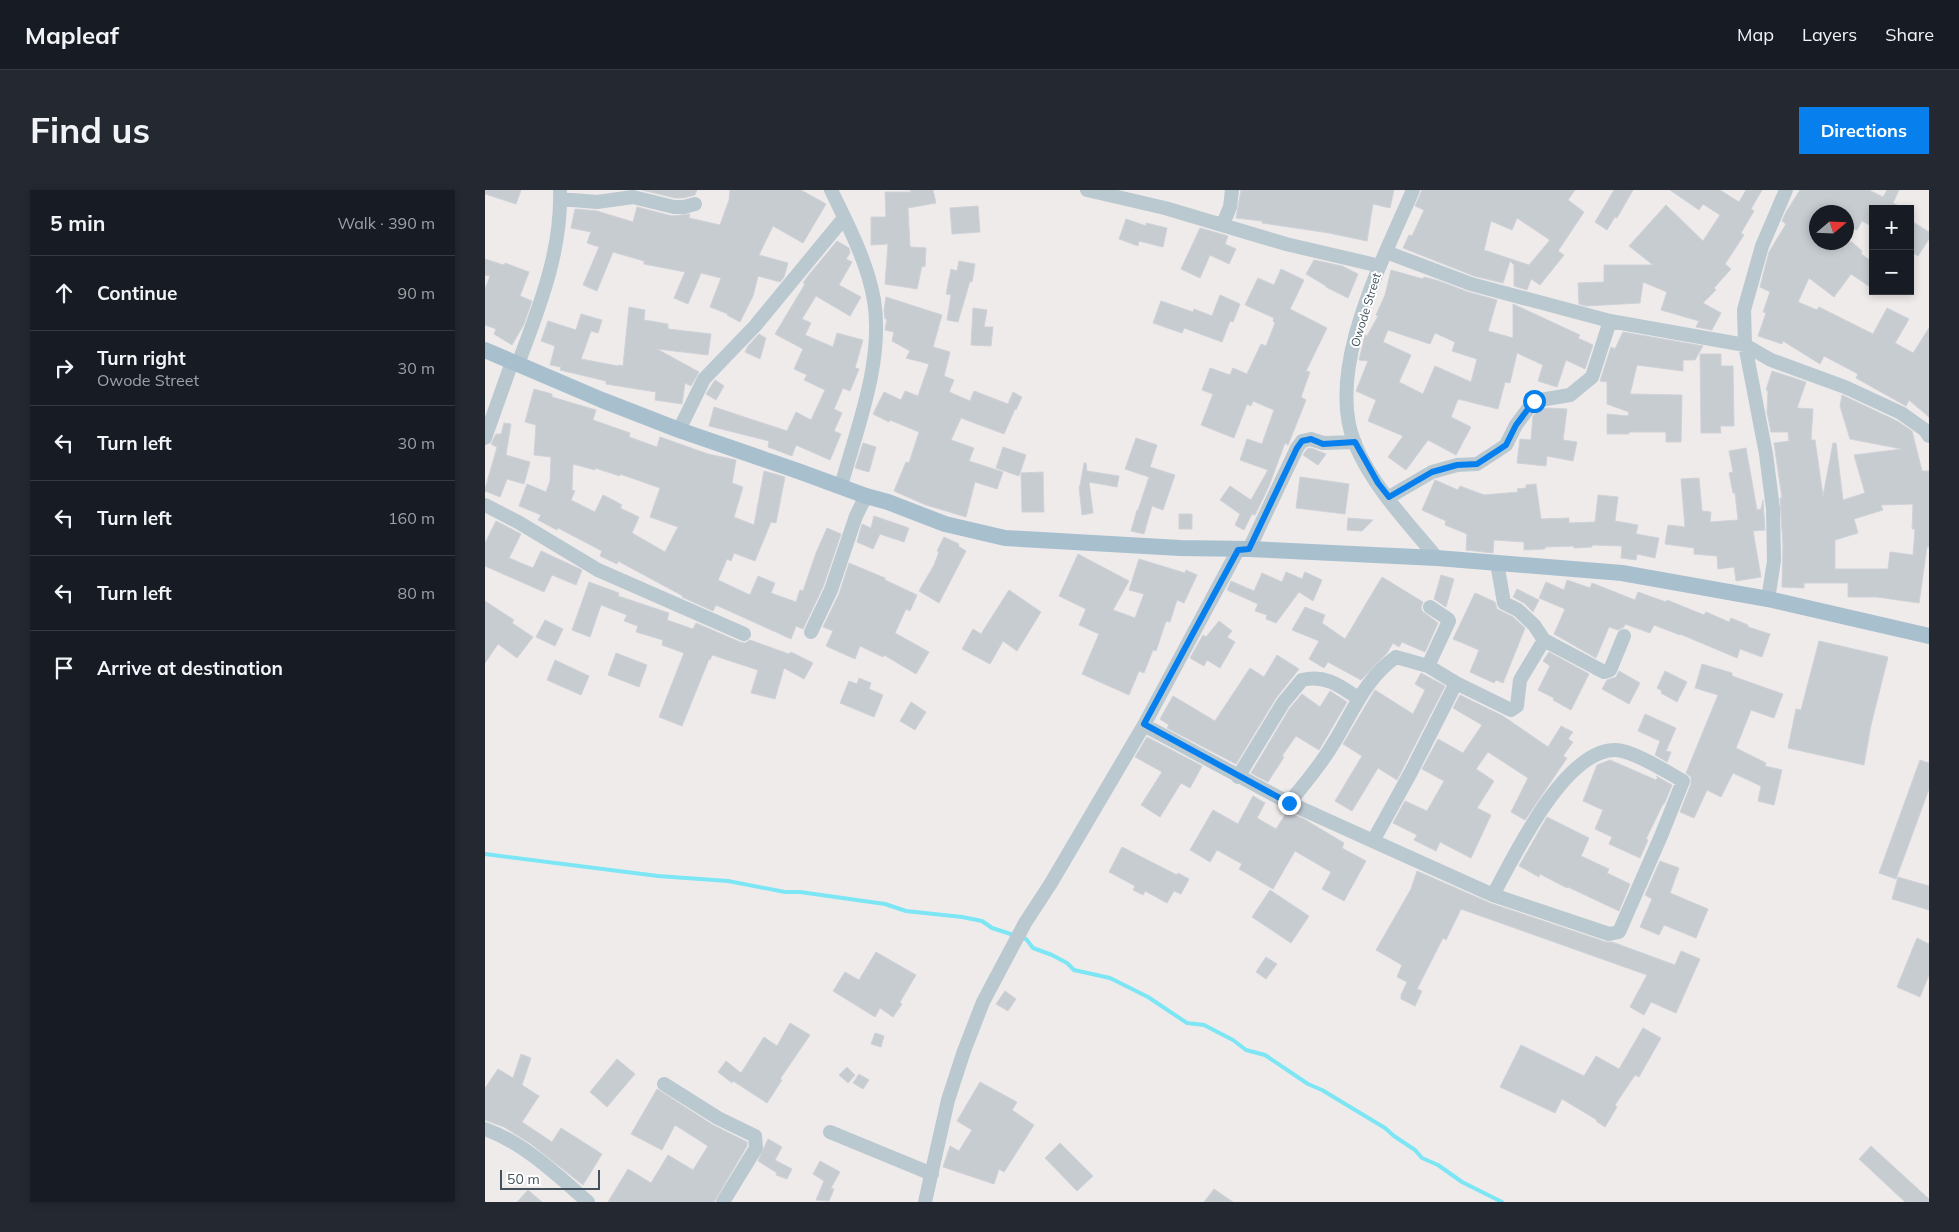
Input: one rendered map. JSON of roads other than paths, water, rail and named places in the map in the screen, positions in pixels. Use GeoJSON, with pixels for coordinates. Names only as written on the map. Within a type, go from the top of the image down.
{"type":"FeatureCollection","features":[{"type":"Feature","properties":{"kind":"main road"},"geometry":{"type":"LineString","coordinates":[[485,350],[601,400],[679,430],[888,502],[945,524],[1005,538],[1437,558],[1622,574],[1768,599],[1929,636]]}},
{"type":"Feature","properties":{"kind":"street"},"geometry":{"type":"LineString","coordinates":[[831,190],[858,245],[874,300],[876,331],[875,356],[869,385],[841,486]]}},
{"type":"Feature","properties":{"kind":"street"},"geometry":{"type":"LineString","coordinates":[[1087,190],[1223,224],[1286,244],[1379,266]]}},
{"type":"Feature","properties":{"kind":"street"},"geometry":{"type":"LineString","coordinates":[[1223,224],[1230,207],[1232,190]]}},
{"type":"Feature","properties":{"kind":"street","name":"Owode Street"},"geometry":{"type":"LineString","coordinates":[[1413,190],[1379,266],[1360,319],[1350,364],[1347,405],[1355,442],[1378,483],[1437,558]]}},
{"type":"Feature","properties":{"kind":"street"},"geometry":{"type":"LineString","coordinates":[[1768,599],[1774,561],[1773,509],[1766,454],[1745,345],[1744,310],[1762,246],[1786,190]]}},
{"type":"Feature","properties":{"kind":"street"},"geometry":{"type":"LineString","coordinates":[[485,438],[488,421],[537,313],[557,243],[560,194],[597,202],[633,197],[674,207],[695,204]]}},
{"type":"Feature","properties":{"kind":"street"},"geometry":{"type":"LineString","coordinates":[[679,430],[704,379],[755,326],[844,218]]}},
{"type":"Feature","properties":{"kind":"street"},"geometry":{"type":"LineString","coordinates":[[1386,252],[1471,284],[1610,321],[1745,345],[1771,360],[1845,387],[1901,413],[1925,430],[1929,436]]}},
{"type":"Feature","properties":{"kind":"street"},"geometry":{"type":"LineString","coordinates":[[1389,497],[1432,472],[1457,465],[1477,464],[1506,445],[1516,425],[1534,401],[1570,395],[1592,377],[1610,321]]}},
{"type":"Feature","properties":{"kind":"street"},"geometry":{"type":"LineString","coordinates":[[925,1202],[948,1100],[964,1051],[983,1002],[1010,948],[1051,883],[1244,550],[1297,448],[1302,441],[1311,439],[1323,444],[1355,442]]}},
{"type":"Feature","properties":{"kind":"street"},"geometry":{"type":"LineString","coordinates":[[811,632],[831,590],[866,496]]}},
{"type":"Feature","properties":{"kind":"street"},"geometry":{"type":"LineString","coordinates":[[485,505],[518,522],[598,570],[744,634]]}},
{"type":"Feature","properties":{"kind":"street"},"geometry":{"type":"LineString","coordinates":[[1497,563],[1504,603],[1518,610],[1534,626],[1543,640],[1604,672],[1609,670],[1624,636]]}},
{"type":"Feature","properties":{"kind":"street"},"geometry":{"type":"LineString","coordinates":[[1428,666],[1449,621],[1430,607]]}},
{"type":"Feature","properties":{"kind":"street"},"geometry":{"type":"LineString","coordinates":[[1289,803],[1333,746],[1358,698],[1385,664],[1395,657],[1428,666],[1456,683],[1511,710],[1517,706],[1520,680],[1543,640]]}},
{"type":"Feature","properties":{"kind":"street"},"geometry":{"type":"LineString","coordinates":[[1238,777],[1283,703],[1302,680],[1321,678],[1333,682],[1358,698]]}},
{"type":"Feature","properties":{"kind":"street"},"geometry":{"type":"LineString","coordinates":[[1373,841],[1411,772],[1456,683]]}},
{"type":"Feature","properties":{"kind":"street"},"geometry":{"type":"LineString","coordinates":[[1144,724],[1238,777],[1289,803],[1373,841],[1493,895],[1609,934],[1619,932],[1683,781],[1637,756],[1615,749],[1592,755],[1571,773],[1543,808],[1493,895]]}},
{"type":"Feature","properties":{"kind":"street"},"geometry":{"type":"LineString","coordinates":[[664,1084],[718,1118],[755,1136],[756,1148],[723,1202]]}},
{"type":"Feature","properties":{"kind":"street"},"geometry":{"type":"LineString","coordinates":[[485,1129],[502,1135],[532,1156],[554,1172],[588,1202]]}},
{"type":"Feature","properties":{"kind":"street"},"geometry":{"type":"LineString","coordinates":[[830,1132],[932,1174]]}},
{"type":"Feature","properties":{"kind":"waterway"},"geometry":{"type":"LineString","coordinates":[[485,854],[658,876],[728,881],[785,892],[800,892],[885,904],[906,911],[982,921],[992,928],[1026,939],[1033,948],[1067,963],[1074,970],[1110,978],[1148,997],[1187,1023],[1204,1025],[1233,1040],[1246,1050],[1265,1055],[1308,1084],[1322,1090],[1385,1128],[1415,1150],[1422,1158],[1438,1165],[1462,1182],[1502,1202]]}}]}
